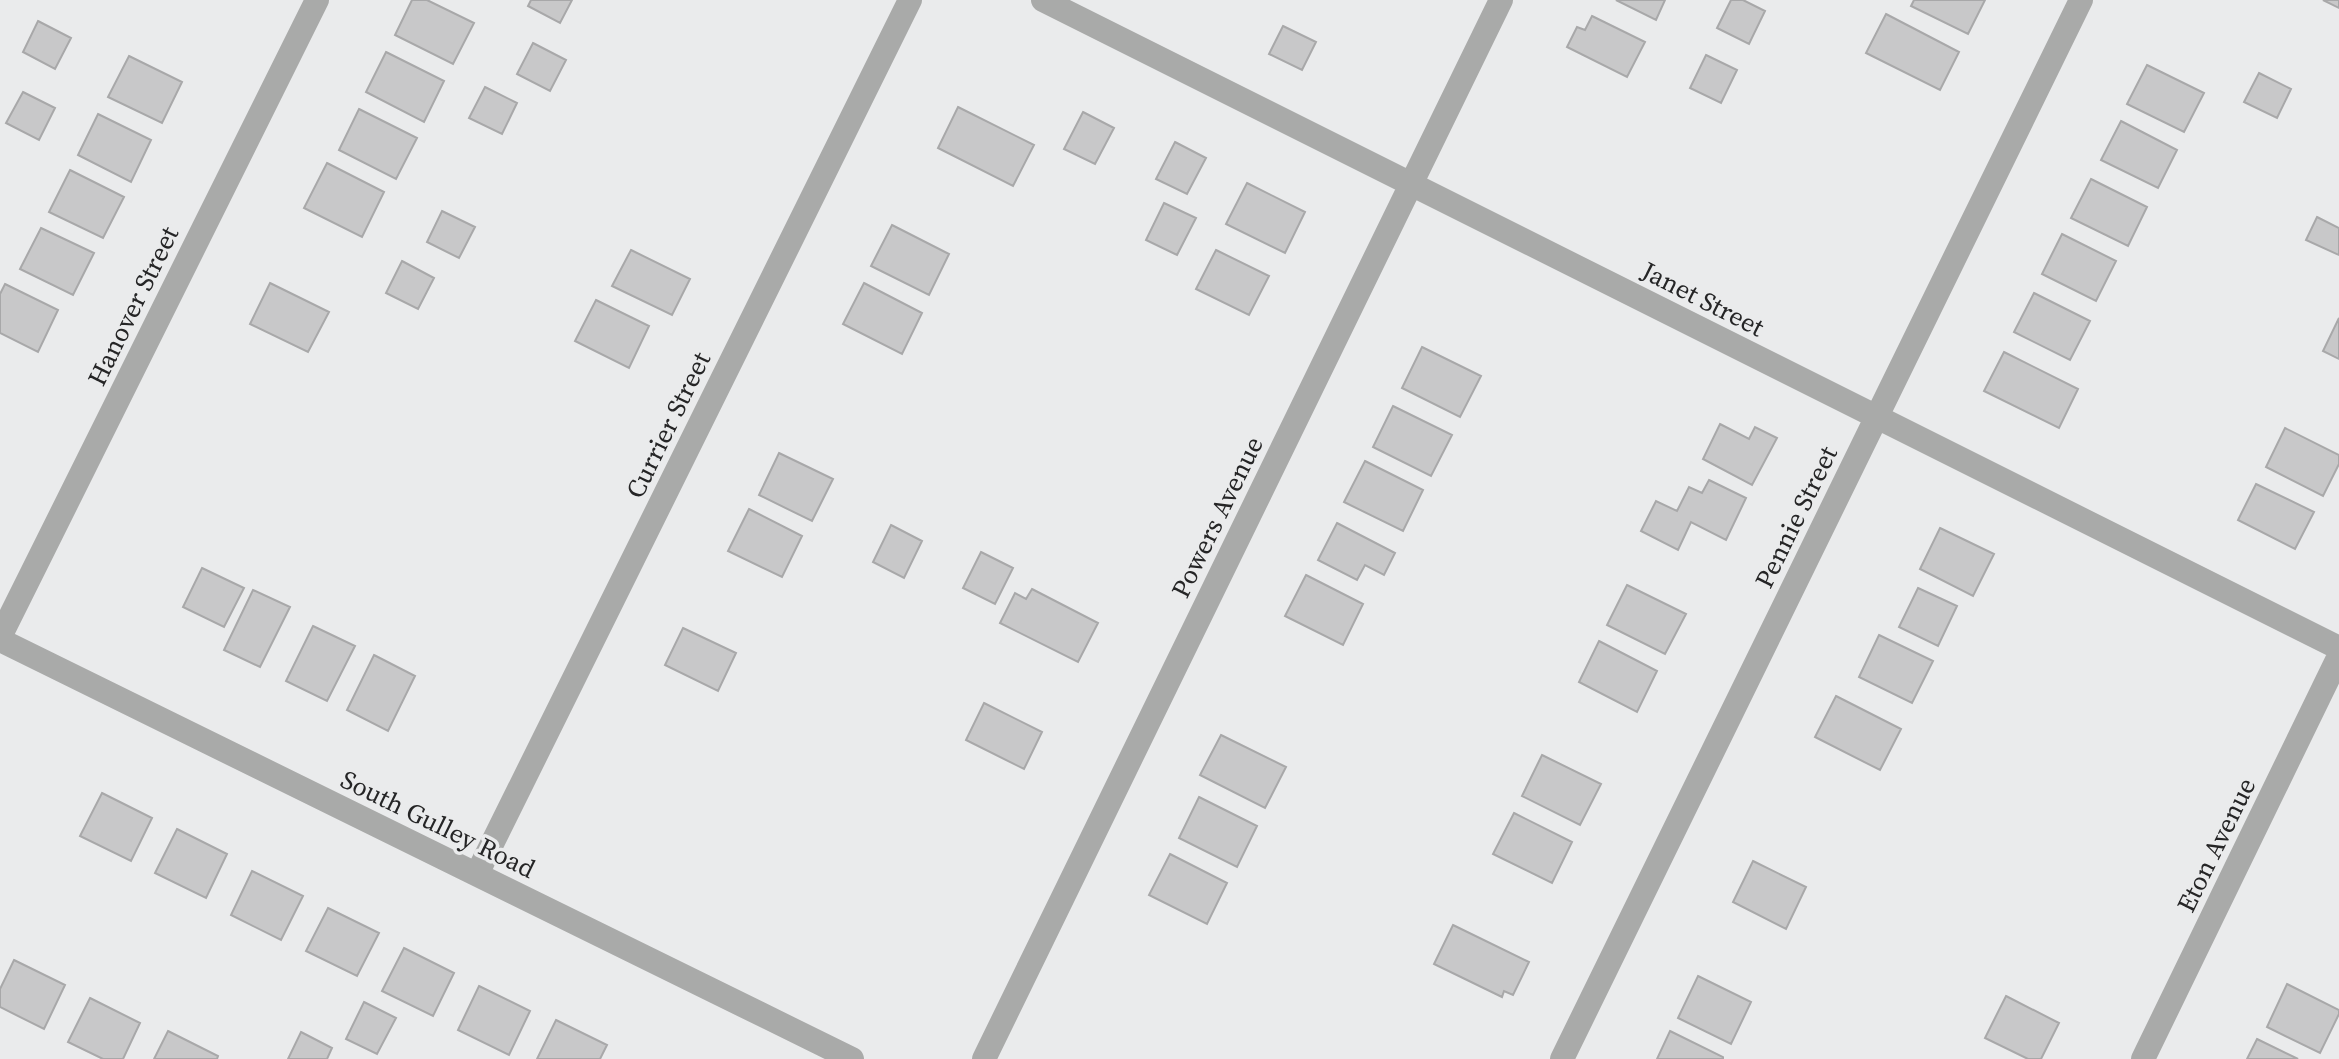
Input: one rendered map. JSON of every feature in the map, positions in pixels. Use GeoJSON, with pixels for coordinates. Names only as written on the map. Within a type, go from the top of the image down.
{"type":"FeatureCollection","features":[{"type":"Feature","properties":{"kind":"street","name":"Hanover Street"},"geometry":{"type":"LineString","coordinates":[[0,638],[317,0]]}},
{"type":"Feature","properties":{"kind":"street","name":"Currier Street"},"geometry":{"type":"LineString","coordinates":[[477,874],[910,0]]}},
{"type":"Feature","properties":{"kind":"street","name":"Janet Street"},"geometry":{"type":"LineString","coordinates":[[1043,0],[2339,648]]}},
{"type":"Feature","properties":{"kind":"street","name":"Powers Avenue"},"geometry":{"type":"LineString","coordinates":[[984,1059],[1501,0]]}},
{"type":"Feature","properties":{"kind":"street","name":"Pennie Street"},"geometry":{"type":"LineString","coordinates":[[1562,1059],[2081,0]]}},
{"type":"Feature","properties":{"kind":"street","name":"South Gulley Road"},"geometry":{"type":"LineString","coordinates":[[0,638],[852,1059]]}},
{"type":"Feature","properties":{"kind":"street","name":"Eton Avenue"},"geometry":{"type":"LineString","coordinates":[[2143,1059],[2339,656]]}},
{"type":"Feature","properties":{"kind":"building"},"geometry":{"type":"Polygon","coordinates":[[[412,0],[427,0],[474,23],[453,64],[395,35],[412,0]]]}},
{"type":"Feature","properties":{"kind":"building"},"geometry":{"type":"Polygon","coordinates":[[[531,0],[572,0],[560,23],[528,6],[531,0]]]}},
{"type":"Feature","properties":{"kind":"building"},"geometry":{"type":"Polygon","coordinates":[[[1616,0],[1665,0],[1656,20],[1616,0]]]}},
{"type":"Feature","properties":{"kind":"building"},"geometry":{"type":"Polygon","coordinates":[[[1731,0],[1743,0],[1765,11],[1749,44],[1717,28],[1731,0]]]}},
{"type":"Feature","properties":{"kind":"building"},"geometry":{"type":"Polygon","coordinates":[[[1914,0],[1985,0],[1968,34],[1911,6],[1914,0]]]}},
{"type":"Feature","properties":{"kind":"building"},"geometry":{"type":"Polygon","coordinates":[[[2323,0],[2339,0],[2339,8],[2323,0]]]}},
{"type":"Feature","properties":{"kind":"building"},"geometry":{"type":"Polygon","coordinates":[[[1886,14],[1959,52],[1940,90],[1866,53],[1886,14]]]}},
{"type":"Feature","properties":{"kind":"building"},"geometry":{"type":"Polygon","coordinates":[[[1592,16],[1645,42],[1627,77],[1567,47],[1577,27],[1585,30],[1592,16]]]}},
{"type":"Feature","properties":{"kind":"building"},"geometry":{"type":"Polygon","coordinates":[[[38,21],[71,38],[55,69],[23,52],[38,21]]]}},
{"type":"Feature","properties":{"kind":"building"},"geometry":{"type":"Polygon","coordinates":[[[1283,26],[1316,42],[1302,70],[1269,54],[1283,26]]]}},
{"type":"Feature","properties":{"kind":"building"},"geometry":{"type":"Polygon","coordinates":[[[533,43],[566,60],[550,91],[517,74],[533,43]]]}},
{"type":"Feature","properties":{"kind":"building"},"geometry":{"type":"Polygon","coordinates":[[[386,52],[444,81],[424,122],[366,92],[386,52]]]}},
{"type":"Feature","properties":{"kind":"building"},"geometry":{"type":"Polygon","coordinates":[[[1706,55],[1737,70],[1721,103],[1690,88],[1706,55]]]}},
{"type":"Feature","properties":{"kind":"building"},"geometry":{"type":"Polygon","coordinates":[[[129,56],[182,82],[162,123],[108,97],[129,56]]]}},
{"type":"Feature","properties":{"kind":"building"},"geometry":{"type":"Polygon","coordinates":[[[2147,65],[2204,93],[2184,132],[2127,104],[2147,65]]]}},
{"type":"Feature","properties":{"kind":"building"},"geometry":{"type":"Polygon","coordinates":[[[2259,73],[2291,89],[2277,118],[2244,102],[2259,73]]]}},
{"type":"Feature","properties":{"kind":"building"},"geometry":{"type":"Polygon","coordinates":[[[485,87],[517,103],[502,134],[469,118],[485,87]]]}},
{"type":"Feature","properties":{"kind":"building"},"geometry":{"type":"Polygon","coordinates":[[[23,92],[55,108],[39,140],[6,123],[23,92]]]}},
{"type":"Feature","properties":{"kind":"building"},"geometry":{"type":"Polygon","coordinates":[[[958,107],[1034,145],[1013,186],[938,148],[958,107]]]}},
{"type":"Feature","properties":{"kind":"building"},"geometry":{"type":"Polygon","coordinates":[[[359,109],[417,138],[396,179],[339,150],[359,109]]]}},
{"type":"Feature","properties":{"kind":"building"},"geometry":{"type":"Polygon","coordinates":[[[1083,112],[1114,128],[1095,164],[1064,149],[1083,112]]]}},
{"type":"Feature","properties":{"kind":"building"},"geometry":{"type":"Polygon","coordinates":[[[98,114],[151,140],[131,182],[78,155],[98,114]]]}},
{"type":"Feature","properties":{"kind":"building"},"geometry":{"type":"Polygon","coordinates":[[[2121,121],[2177,150],[2158,188],[2101,160],[2121,121]]]}},
{"type":"Feature","properties":{"kind":"building"},"geometry":{"type":"Polygon","coordinates":[[[1175,142],[1206,158],[1187,194],[1156,179],[1175,142]]]}},
{"type":"Feature","properties":{"kind":"building"},"geometry":{"type":"Polygon","coordinates":[[[327,163],[384,192],[362,237],[304,208],[327,163]]]}},
{"type":"Feature","properties":{"kind":"building"},"geometry":{"type":"Polygon","coordinates":[[[70,170],[124,197],[103,238],[49,212],[70,170]]]}},
{"type":"Feature","properties":{"kind":"building"},"geometry":{"type":"Polygon","coordinates":[[[2091,179],[2147,207],[2128,246],[2071,218],[2091,179]]]}},
{"type":"Feature","properties":{"kind":"building"},"geometry":{"type":"Polygon","coordinates":[[[1247,183],[1305,212],[1285,253],[1226,224],[1247,183]]]}},
{"type":"Feature","properties":{"kind":"building"},"geometry":{"type":"Polygon","coordinates":[[[1164,203],[1196,218],[1177,255],[1146,240],[1164,203]]]}},
{"type":"Feature","properties":{"kind":"building"},"geometry":{"type":"Polygon","coordinates":[[[442,211],[475,227],[459,258],[427,242],[442,211]]]}},
{"type":"Feature","properties":{"kind":"building"},"geometry":{"type":"Polygon","coordinates":[[[2317,217],[2339,228],[2339,255],[2306,240],[2317,217]]]}},
{"type":"Feature","properties":{"kind":"building"},"geometry":{"type":"Polygon","coordinates":[[[892,225],[949,254],[929,295],[871,266],[892,225]]]}},
{"type":"Feature","properties":{"kind":"building"},"geometry":{"type":"Polygon","coordinates":[[[41,228],[94,253],[73,295],[20,269],[41,228]]]}},
{"type":"Feature","properties":{"kind":"building"},"geometry":{"type":"Polygon","coordinates":[[[2062,234],[2116,261],[2096,301],[2042,274],[2062,234]]]}},
{"type":"Feature","properties":{"kind":"building"},"geometry":{"type":"Polygon","coordinates":[[[631,250],[690,279],[672,315],[612,286],[631,250]]]}},
{"type":"Feature","properties":{"kind":"building"},"geometry":{"type":"Polygon","coordinates":[[[1216,250],[1269,276],[1249,315],[1196,289],[1216,250]]]}},
{"type":"Feature","properties":{"kind":"building"},"geometry":{"type":"Polygon","coordinates":[[[402,261],[434,278],[418,309],[386,293],[402,261]]]}},
{"type":"Feature","properties":{"kind":"building"},"geometry":{"type":"Polygon","coordinates":[[[270,283],[329,312],[308,352],[250,324],[270,283]]]}},
{"type":"Feature","properties":{"kind":"building"},"geometry":{"type":"Polygon","coordinates":[[[864,283],[922,313],[902,354],[843,324],[864,283]]]}},
{"type":"Feature","properties":{"kind":"building"},"geometry":{"type":"Polygon","coordinates":[[[5,284],[58,310],[38,352],[0,333],[0,294],[5,284]]]}},
{"type":"Feature","properties":{"kind":"building"},"geometry":{"type":"Polygon","coordinates":[[[2034,293],[2090,321],[2070,360],[2014,332],[2034,293]]]}},
{"type":"Feature","properties":{"kind":"building"},"geometry":{"type":"Polygon","coordinates":[[[596,300],[649,326],[629,368],[575,341],[596,300]]]}},
{"type":"Feature","properties":{"kind":"building"},"geometry":{"type":"Polygon","coordinates":[[[2339,318],[2339,359],[2323,351],[2339,318]]]}},
{"type":"Feature","properties":{"kind":"building"},"geometry":{"type":"Polygon","coordinates":[[[1422,347],[1481,376],[1460,417],[1402,388],[1422,347]]]}},
{"type":"Feature","properties":{"kind":"building"},"geometry":{"type":"Polygon","coordinates":[[[2004,352],[2078,389],[2059,428],[1984,391],[2004,352]]]}},
{"type":"Feature","properties":{"kind":"building"},"geometry":{"type":"Polygon","coordinates":[[[1393,406],[1452,435],[1431,476],[1373,447],[1393,406]]]}},
{"type":"Feature","properties":{"kind":"building"},"geometry":{"type":"Polygon","coordinates":[[[1720,424],[1749,439],[1755,427],[1777,438],[1752,485],[1703,459],[1720,424]]]}},
{"type":"Feature","properties":{"kind":"building"},"geometry":{"type":"Polygon","coordinates":[[[2285,428],[2339,455],[2339,464],[2323,496],[2266,467],[2285,428]]]}},
{"type":"Feature","properties":{"kind":"building"},"geometry":{"type":"Polygon","coordinates":[[[779,453],[833,479],[812,521],[759,495],[779,453]]]}},
{"type":"Feature","properties":{"kind":"building"},"geometry":{"type":"Polygon","coordinates":[[[1365,461],[1423,490],[1403,531],[1344,502],[1365,461]]]}},
{"type":"Feature","properties":{"kind":"building"},"geometry":{"type":"Polygon","coordinates":[[[1709,480],[1746,498],[1726,540],[1691,522],[1678,550],[1641,531],[1656,501],[1677,511],[1689,487],[1702,493],[1709,480]]]}},
{"type":"Feature","properties":{"kind":"building"},"geometry":{"type":"Polygon","coordinates":[[[2256,484],[2314,512],[2295,549],[2238,520],[2256,484]]]}},
{"type":"Feature","properties":{"kind":"building"},"geometry":{"type":"Polygon","coordinates":[[[749,509],[802,536],[782,577],[728,551],[749,509]]]}},
{"type":"Feature","properties":{"kind":"building"},"geometry":{"type":"Polygon","coordinates":[[[1337,523],[1395,553],[1384,575],[1365,565],[1357,580],[1318,560],[1337,523]]]}},
{"type":"Feature","properties":{"kind":"building"},"geometry":{"type":"Polygon","coordinates":[[[891,525],[922,541],[904,578],[873,562],[891,525]]]}},
{"type":"Feature","properties":{"kind":"building"},"geometry":{"type":"Polygon","coordinates":[[[1940,528],[1994,554],[1973,596],[1920,569],[1940,528]]]}},
{"type":"Feature","properties":{"kind":"building"},"geometry":{"type":"Polygon","coordinates":[[[981,552],[1013,568],[995,604],[963,588],[981,552]]]}},
{"type":"Feature","properties":{"kind":"building"},"geometry":{"type":"Polygon","coordinates":[[[202,568],[244,588],[224,627],[183,607],[202,568]]]}},
{"type":"Feature","properties":{"kind":"building"},"geometry":{"type":"Polygon","coordinates":[[[1306,575],[1363,604],[1343,645],[1285,616],[1306,575]]]}},
{"type":"Feature","properties":{"kind":"building"},"geometry":{"type":"Polygon","coordinates":[[[1627,585],[1686,614],[1665,654],[1607,625],[1627,585]]]}},
{"type":"Feature","properties":{"kind":"building"},"geometry":{"type":"Polygon","coordinates":[[[1918,588],[1957,606],[1938,646],[1899,627],[1918,588]]]}},
{"type":"Feature","properties":{"kind":"building"},"geometry":{"type":"Polygon","coordinates":[[[1032,589],[1098,623],[1078,662],[1000,623],[1015,593],[1026,599],[1032,589]]]}},
{"type":"Feature","properties":{"kind":"building"},"geometry":{"type":"Polygon","coordinates":[[[253,590],[290,607],[260,667],[224,650],[253,590]]]}},
{"type":"Feature","properties":{"kind":"building"},"geometry":{"type":"Polygon","coordinates":[[[313,626],[355,646],[327,701],[286,681],[313,626]]]}},
{"type":"Feature","properties":{"kind":"building"},"geometry":{"type":"Polygon","coordinates":[[[683,628],[736,653],[718,691],[665,665],[683,628]]]}},
{"type":"Feature","properties":{"kind":"building"},"geometry":{"type":"Polygon","coordinates":[[[1879,635],[1933,661],[1912,703],[1859,677],[1879,635]]]}},
{"type":"Feature","properties":{"kind":"building"},"geometry":{"type":"Polygon","coordinates":[[[1599,641],[1657,671],[1637,712],[1579,682],[1599,641]]]}},
{"type":"Feature","properties":{"kind":"building"},"geometry":{"type":"Polygon","coordinates":[[[374,655],[415,676],[388,731],[347,710],[374,655]]]}},
{"type":"Feature","properties":{"kind":"building"},"geometry":{"type":"Polygon","coordinates":[[[1836,696],[1901,729],[1880,770],[1815,737],[1836,696]]]}},
{"type":"Feature","properties":{"kind":"building"},"geometry":{"type":"Polygon","coordinates":[[[984,703],[1042,732],[1024,769],[966,740],[984,703]]]}},
{"type":"Feature","properties":{"kind":"building"},"geometry":{"type":"Polygon","coordinates":[[[1221,735],[1286,767],[1265,808],[1200,775],[1221,735]]]}},
{"type":"Feature","properties":{"kind":"building"},"geometry":{"type":"Polygon","coordinates":[[[1542,755],[1601,784],[1580,825],[1522,796],[1542,755]]]}},
{"type":"Feature","properties":{"kind":"building"},"geometry":{"type":"Polygon","coordinates":[[[102,793],[152,818],[131,861],[80,836],[102,793]]]}},
{"type":"Feature","properties":{"kind":"building"},"geometry":{"type":"Polygon","coordinates":[[[1199,797],[1257,826],[1237,867],[1179,838],[1199,797]]]}},
{"type":"Feature","properties":{"kind":"building"},"geometry":{"type":"Polygon","coordinates":[[[1514,813],[1572,842],[1552,883],[1493,854],[1514,813]]]}},
{"type":"Feature","properties":{"kind":"building"},"geometry":{"type":"Polygon","coordinates":[[[177,829],[227,854],[206,898],[155,873],[177,829]]]}},
{"type":"Feature","properties":{"kind":"building"},"geometry":{"type":"Polygon","coordinates":[[[1170,854],[1227,883],[1207,924],[1149,895],[1170,854]]]}},
{"type":"Feature","properties":{"kind":"building"},"geometry":{"type":"Polygon","coordinates":[[[1753,861],[1806,887],[1786,929],[1733,902],[1753,861]]]}},
{"type":"Feature","properties":{"kind":"building"},"geometry":{"type":"Polygon","coordinates":[[[252,871],[303,896],[281,940],[231,915],[252,871]]]}},
{"type":"Feature","properties":{"kind":"building"},"geometry":{"type":"Polygon","coordinates":[[[328,908],[379,933],[357,976],[306,951],[328,908]]]}},
{"type":"Feature","properties":{"kind":"building"},"geometry":{"type":"Polygon","coordinates":[[[1453,925],[1529,962],[1513,995],[1504,991],[1502,997],[1434,964],[1453,925]]]}},
{"type":"Feature","properties":{"kind":"building"},"geometry":{"type":"Polygon","coordinates":[[[404,948],[454,973],[433,1016],[382,991],[404,948]]]}},
{"type":"Feature","properties":{"kind":"building"},"geometry":{"type":"Polygon","coordinates":[[[14,960],[65,985],[44,1029],[0,1007],[0,989],[14,960]]]}},
{"type":"Feature","properties":{"kind":"building"},"geometry":{"type":"Polygon","coordinates":[[[1698,976],[1751,1002],[1731,1044],[1678,1018],[1698,976]]]}},
{"type":"Feature","properties":{"kind":"building"},"geometry":{"type":"Polygon","coordinates":[[[2287,984],[2339,1010],[2320,1053],[2267,1027],[2287,984]]]}},
{"type":"Feature","properties":{"kind":"building"},"geometry":{"type":"Polygon","coordinates":[[[479,986],[530,1011],[509,1055],[458,1030],[479,986]]]}},
{"type":"Feature","properties":{"kind":"building"},"geometry":{"type":"Polygon","coordinates":[[[2006,996],[2059,1023],[2041,1059],[2028,1059],[1985,1038],[2006,996]]]}},
{"type":"Feature","properties":{"kind":"building"},"geometry":{"type":"Polygon","coordinates":[[[90,998],[140,1023],[123,1059],[103,1059],[68,1042],[90,998]]]}},
{"type":"Feature","properties":{"kind":"building"},"geometry":{"type":"Polygon","coordinates":[[[364,1002],[396,1018],[377,1054],[346,1039],[364,1002]]]}},
{"type":"Feature","properties":{"kind":"building"},"geometry":{"type":"Polygon","coordinates":[[[556,1020],[607,1045],[600,1059],[537,1059],[556,1020]]]}},
{"type":"Feature","properties":{"kind":"building"},"geometry":{"type":"Polygon","coordinates":[[[168,1031],[218,1056],[217,1059],[154,1059],[168,1031]]]}},
{"type":"Feature","properties":{"kind":"building"},"geometry":{"type":"Polygon","coordinates":[[[1670,1031],[1723,1057],[1723,1059],[1657,1059],[1670,1031]]]}},
{"type":"Feature","properties":{"kind":"building"},"geometry":{"type":"Polygon","coordinates":[[[301,1032],[332,1048],[327,1059],[288,1059],[301,1032]]]}},
{"type":"Feature","properties":{"kind":"building"},"geometry":{"type":"Polygon","coordinates":[[[2257,1039],[2298,1059],[2247,1059],[2257,1039]]]}}]}
